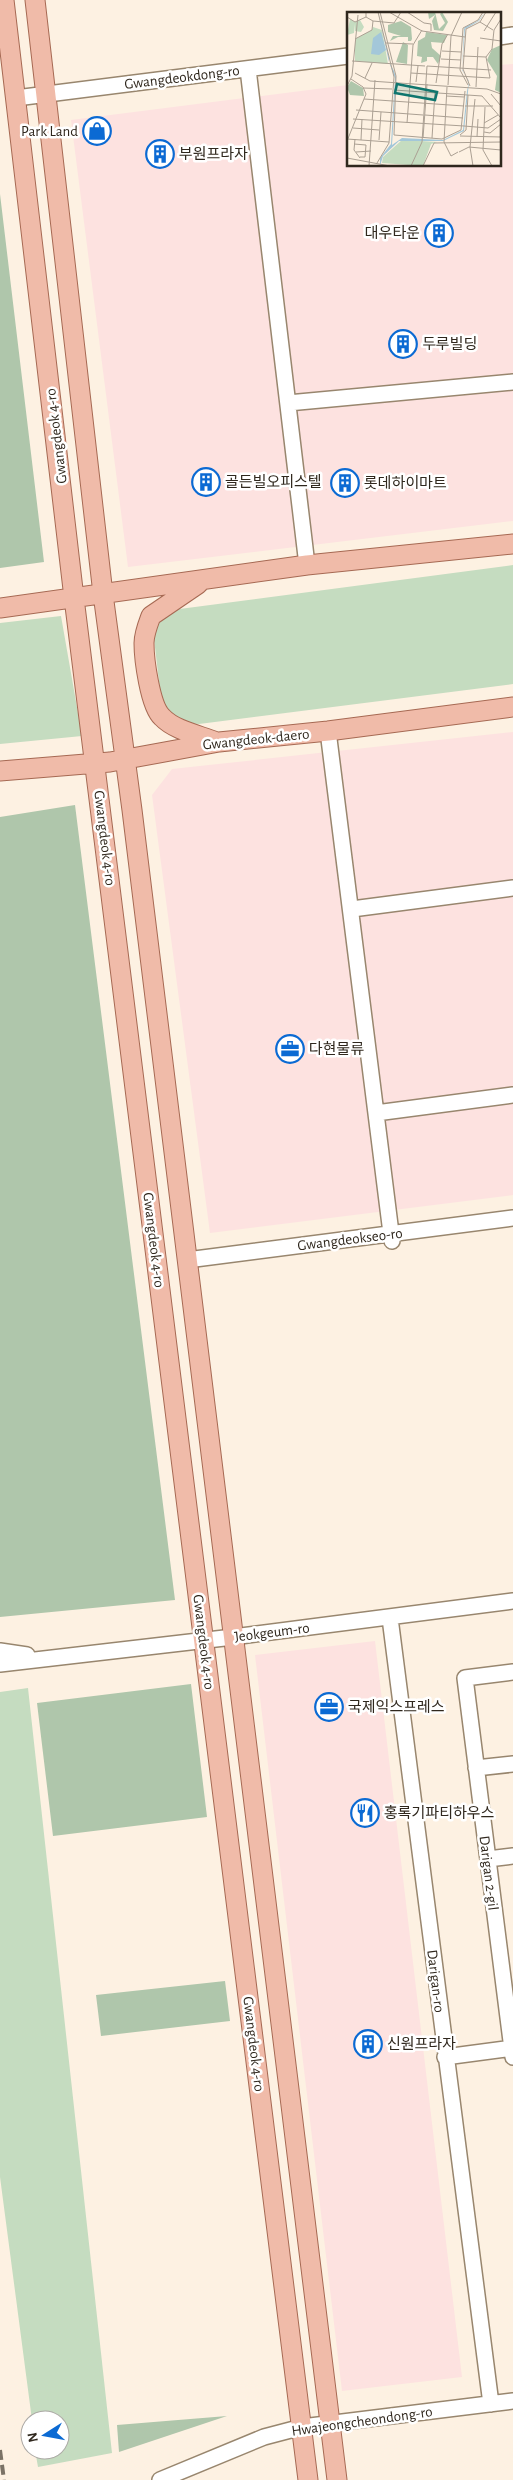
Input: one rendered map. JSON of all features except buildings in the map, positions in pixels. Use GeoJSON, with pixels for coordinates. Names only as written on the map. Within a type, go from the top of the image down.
{"type":"FeatureCollection","features":[{"type":"Feature","properties":{"kind":"main road","name":"Gwangdeok 4-ro"},"geometry":{"type":"LineString","coordinates":[[4,0],[74,598],[308,2478]]}},
{"type":"Feature","properties":{"kind":"main road","name":"Gwangdeok 4-ro"},"geometry":{"type":"LineString","coordinates":[[35,0],[103,594],[337,2477]]}},
{"type":"Feature","properties":{"kind":"main road"},"geometry":{"type":"LineString","coordinates":[[0,608],[307,565],[513,544]]}},
{"type":"Feature","properties":{"kind":"main road"},"geometry":{"type":"LineString","coordinates":[[206,580],[172,600],[151,616],[144,642],[150,683],[159,713],[163,719],[188,732],[219,742]]}},
{"type":"Feature","properties":{"kind":"main road","name":"Gwangdeok-daero"},"geometry":{"type":"LineString","coordinates":[[0,771],[96,763],[219,742],[328,731],[513,707]]}},
{"type":"Feature","properties":{"kind":"street"},"geometry":{"type":"LineString","coordinates":[[500,37],[513,35]]}},
{"type":"Feature","properties":{"kind":"street","name":"Gwangdeokdong-ro"},"geometry":{"type":"LineString","coordinates":[[16,98],[347,56]]}},
{"type":"Feature","properties":{"kind":"street"},"geometry":{"type":"LineString","coordinates":[[248,69],[307,565]]}},
{"type":"Feature","properties":{"kind":"street"},"geometry":{"type":"LineString","coordinates":[[288,403],[513,382]]}},
{"type":"Feature","properties":{"kind":"street"},"geometry":{"type":"LineString","coordinates":[[328,731],[392,1237]]}},
{"type":"Feature","properties":{"kind":"street"},"geometry":{"type":"LineString","coordinates":[[352,909],[513,888]]}},
{"type":"Feature","properties":{"kind":"street"},"geometry":{"type":"LineString","coordinates":[[376,1113],[513,1096]]}},
{"type":"Feature","properties":{"kind":"street","name":"Gwangdeokseo-ro"},"geometry":{"type":"LineString","coordinates":[[187,1260],[392,1237],[513,1218]]}},
{"type":"Feature","properties":{"kind":"street","name":"Jeokgeum-ro"},"geometry":{"type":"LineString","coordinates":[[0,1664],[390,1618],[513,1601]]}},
{"type":"Feature","properties":{"kind":"street","name":"Darigan-ro"},"geometry":{"type":"LineString","coordinates":[[390,1618],[491,2404]]}},
{"type":"Feature","properties":{"kind":"street"},"geometry":{"type":"LineString","coordinates":[[0,1651],[48,1658]]}},
{"type":"Feature","properties":{"kind":"street","name":"Darigan 2-gil"},"geometry":{"type":"LineString","coordinates":[[513,1672],[465,1678],[488,1860],[506,1950],[513,2051]]}},
{"type":"Feature","properties":{"kind":"street"},"geometry":{"type":"LineString","coordinates":[[476,1768],[513,1764]]}},
{"type":"Feature","properties":{"kind":"street"},"geometry":{"type":"LineString","coordinates":[[488,1860],[513,1856]]}},
{"type":"Feature","properties":{"kind":"street"},"geometry":{"type":"LineString","coordinates":[[445,2057],[513,2051]]}},
{"type":"Feature","properties":{"kind":"street","name":"Hwajeongcheondong-ro"},"geometry":{"type":"LineString","coordinates":[[160,2480],[264,2437],[302,2427],[513,2401]]}},
{"type":"Feature","properties":{"kind":"shaded area"},"geometry":{"type":"Polygon","coordinates":[[[513,64],[513,521],[128,567],[71,120],[347,85],[347,166],[500,166],[500,65],[513,64]]]}},
{"type":"Feature","properties":{"kind":"shaded area"},"geometry":{"type":"Polygon","coordinates":[[[513,732],[513,1195],[210,1233],[152,795],[172,769],[513,732]]]}},
{"type":"Feature","properties":{"kind":"shaded area"},"geometry":{"type":"Polygon","coordinates":[[[375,1641],[462,2377],[342,2391],[255,1655],[375,1641]]]}},
{"type":"Feature","properties":{"kind":"green space"},"geometry":{"type":"Polygon","coordinates":[[[0,194],[44,562],[0,568],[0,194]]]}},
{"type":"Feature","properties":{"kind":"green space"},"geometry":{"type":"Polygon","coordinates":[[[513,565],[513,684],[199,724],[187,722],[176,717],[168,710],[161,699],[153,630],[159,619],[172,610],[513,565]]]}},
{"type":"Feature","properties":{"kind":"green space"},"geometry":{"type":"Polygon","coordinates":[[[61,616],[82,736],[0,744],[0,623],[61,616]]]}},
{"type":"Feature","properties":{"kind":"green space"},"geometry":{"type":"Polygon","coordinates":[[[75,805],[175,1600],[0,1617],[0,817],[75,805]]]}},
{"type":"Feature","properties":{"kind":"green space"},"geometry":{"type":"Polygon","coordinates":[[[191,1684],[207,1817],[53,1836],[37,1703],[191,1684]]]}},
{"type":"Feature","properties":{"kind":"green space"},"geometry":{"type":"Polygon","coordinates":[[[28,1688],[112,2453],[38,2467],[37,2460],[70,2460],[70,2410],[31,2410],[0,2177],[0,1692],[28,1688]]]}},
{"type":"Feature","properties":{"kind":"green space"},"geometry":{"type":"Polygon","coordinates":[[[225,1981],[230,2021],[101,2036],[96,1995],[225,1981]]]}},
{"type":"Feature","properties":{"kind":"green space"},"geometry":{"type":"Polygon","coordinates":[[[227,2416],[119,2452],[117,2425],[227,2416]]]}},
{"type":"Feature","properties":{"kind":"railway"},"geometry":{"type":"LineString","coordinates":[[0,2450],[4,2480]]}},
{"type":"Feature","properties":{"kind":"place","name":"Park Land"},"geometry":{"type":"Point","coordinates":[97,131]}},
{"type":"Feature","properties":{"kind":"place","name":"부원프라자"},"geometry":{"type":"Point","coordinates":[160,154]}},
{"type":"Feature","properties":{"kind":"place","name":"대우타운"},"geometry":{"type":"Point","coordinates":[439,233]}},
{"type":"Feature","properties":{"kind":"place","name":"두루빌딩"},"geometry":{"type":"Point","coordinates":[403,344]}},
{"type":"Feature","properties":{"kind":"place","name":"골든빌오피스텔"},"geometry":{"type":"Point","coordinates":[206,482]}},
{"type":"Feature","properties":{"kind":"place","name":"롯데하이마트"},"geometry":{"type":"Point","coordinates":[345,483]}},
{"type":"Feature","properties":{"kind":"place","name":"다현물류"},"geometry":{"type":"Point","coordinates":[290,1049]}},
{"type":"Feature","properties":{"kind":"place","name":"국제익스프레스"},"geometry":{"type":"Point","coordinates":[329,1707]}},
{"type":"Feature","properties":{"kind":"place","name":"홍록기파티하우스"},"geometry":{"type":"Point","coordinates":[365,1813]}},
{"type":"Feature","properties":{"kind":"place","name":"신원프라자"},"geometry":{"type":"Point","coordinates":[368,2044]}}]}
